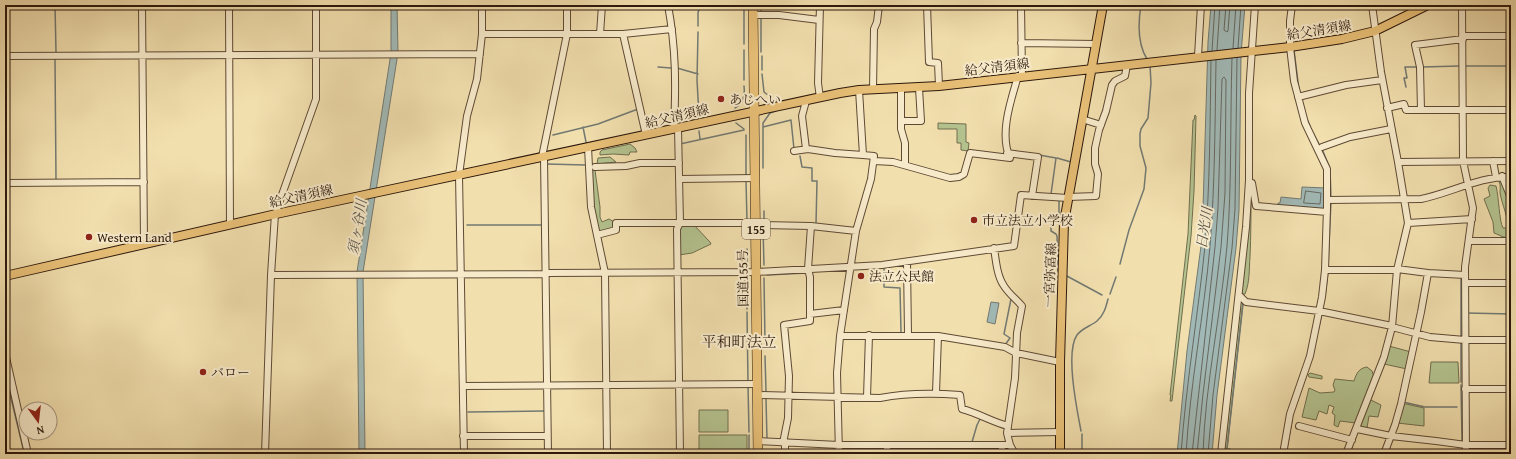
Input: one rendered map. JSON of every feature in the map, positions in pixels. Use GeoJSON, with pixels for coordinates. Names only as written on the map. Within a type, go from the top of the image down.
{"type":"FeatureCollection","features":[{"type":"Feature","properties":{"kind":"highway","name":"国道155号"},"geometry":{"type":"LineString","coordinates":[[753,5],[758,454]]}},
{"type":"Feature","properties":{"kind":"main road","name":"一宮弥富線"},"geometry":{"type":"LineString","coordinates":[[1060,454],[1060,362],[1064,222],[1103,5]]}},
{"type":"Feature","properties":{"kind":"main road","name":"給父清須線"},"geometry":{"type":"LineString","coordinates":[[5,276],[275,214],[754,111],[859,90],[939,86],[1250,51],[1342,39],[1375,31],[1428,5]]}},
{"type":"Feature","properties":{"kind":"street"},"geometry":{"type":"LineString","coordinates":[[142,5],[144,244]]}},
{"type":"Feature","properties":{"kind":"street"},"geometry":{"type":"LineString","coordinates":[[230,5],[230,225]]}},
{"type":"Feature","properties":{"kind":"street"},"geometry":{"type":"LineString","coordinates":[[265,454],[271,275],[275,214],[316,99],[316,5]]}},
{"type":"Feature","properties":{"kind":"street"},"geometry":{"type":"LineString","coordinates":[[464,454],[460,175],[467,116],[477,79],[482,34],[482,5]]}},
{"type":"Feature","properties":{"kind":"street"},"geometry":{"type":"LineString","coordinates":[[548,454],[543,157],[567,34],[567,5]]}},
{"type":"Feature","properties":{"kind":"street"},"geometry":{"type":"LineString","coordinates":[[600,34],[602,5]]}},
{"type":"Feature","properties":{"kind":"street"},"geometry":{"type":"LineString","coordinates":[[668,5],[672,29],[676,81],[676,128],[679,164],[680,223],[677,229],[680,454]]}},
{"type":"Feature","properties":{"kind":"street"},"geometry":{"type":"LineString","coordinates":[[820,5],[818,83],[820,98]]}},
{"type":"Feature","properties":{"kind":"street"},"geometry":{"type":"LineString","coordinates":[[873,89],[874,29],[877,22],[879,5]]}},
{"type":"Feature","properties":{"kind":"street"},"geometry":{"type":"LineString","coordinates":[[927,5],[929,62],[938,64],[939,86]]}},
{"type":"Feature","properties":{"kind":"street"},"geometry":{"type":"LineString","coordinates":[[874,162],[893,162],[950,178],[958,177],[964,174],[970,153],[1010,158],[1007,153],[1004,139],[1010,102],[1020,76],[1021,5]]}},
{"type":"Feature","properties":{"kind":"street"},"geometry":{"type":"LineString","coordinates":[[1200,56],[1201,5]]}},
{"type":"Feature","properties":{"kind":"street"},"geometry":{"type":"LineString","coordinates":[[1251,5],[1251,13],[1254,18]]}},
{"type":"Feature","properties":{"kind":"street"},"geometry":{"type":"LineString","coordinates":[[1221,454],[1240,296],[1249,180],[1250,51],[1255,5]]}},
{"type":"Feature","properties":{"kind":"street"},"geometry":{"type":"LineString","coordinates":[[1283,454],[1290,414],[1310,356],[1321,311],[1327,270],[1327,212],[1330,200],[1327,169],[1305,123],[1299,97],[1290,21],[1292,5]]}},
{"type":"Feature","properties":{"kind":"street"},"geometry":{"type":"LineString","coordinates":[[1346,454],[1384,357],[1392,326],[1397,270],[1408,223],[1382,80],[1372,5]]}},
{"type":"Feature","properties":{"kind":"street"},"geometry":{"type":"LineString","coordinates":[[1462,5],[1463,161],[1473,208],[1465,275],[1466,454]]}},
{"type":"Feature","properties":{"kind":"street"},"geometry":{"type":"LineString","coordinates":[[753,15],[779,15],[820,20]]}},
{"type":"Feature","properties":{"kind":"street"},"geometry":{"type":"LineString","coordinates":[[482,34],[623,34],[672,29]]}},
{"type":"Feature","properties":{"kind":"street"},"geometry":{"type":"LineString","coordinates":[[623,34],[646,135]]}},
{"type":"Feature","properties":{"kind":"street"},"geometry":{"type":"LineString","coordinates":[[1421,110],[1420,66],[1415,45],[1463,37],[1511,36]]}},
{"type":"Feature","properties":{"kind":"street"},"geometry":{"type":"LineString","coordinates":[[1021,43],[1096,44]]}},
{"type":"Feature","properties":{"kind":"street"},"geometry":{"type":"LineString","coordinates":[[5,56],[480,54]]}},
{"type":"Feature","properties":{"kind":"street"},"geometry":{"type":"LineString","coordinates":[[271,275],[756,272],[882,266],[1014,246],[1021,195],[1068,198],[1096,196],[1098,174],[1095,164],[1095,148],[1098,130],[1106,111],[1112,85],[1115,81],[1124,76],[1127,65]]}},
{"type":"Feature","properties":{"kind":"street"},"geometry":{"type":"LineString","coordinates":[[1299,97],[1355,83],[1382,80]]}},
{"type":"Feature","properties":{"kind":"street"},"geometry":{"type":"LineString","coordinates":[[901,121],[921,121],[920,88]]}},
{"type":"Feature","properties":{"kind":"street"},"geometry":{"type":"LineString","coordinates":[[900,89],[901,121],[905,143],[905,165]]}},
{"type":"Feature","properties":{"kind":"street"},"geometry":{"type":"LineString","coordinates":[[859,90],[863,155]]}},
{"type":"Feature","properties":{"kind":"street"},"geometry":{"type":"LineString","coordinates":[[806,101],[802,116],[806,149]]}},
{"type":"Feature","properties":{"kind":"street"},"geometry":{"type":"LineString","coordinates":[[1387,108],[1404,104],[1406,110],[1511,110]]}},
{"type":"Feature","properties":{"kind":"street"},"geometry":{"type":"LineString","coordinates":[[1082,119],[1101,125]]}},
{"type":"Feature","properties":{"kind":"street"},"geometry":{"type":"LineString","coordinates":[[1322,147],[1350,137],[1391,129]]}},
{"type":"Feature","properties":{"kind":"street"},"geometry":{"type":"LineString","coordinates":[[588,147],[591,207],[605,272],[607,454]]}},
{"type":"Feature","properties":{"kind":"street"},"geometry":{"type":"LineString","coordinates":[[794,151],[806,149],[874,156],[871,179],[856,231],[840,336],[837,396],[839,454]]}},
{"type":"Feature","properties":{"kind":"street"},"geometry":{"type":"LineString","coordinates":[[1007,153],[1038,157],[1032,196]]}},
{"type":"Feature","properties":{"kind":"street"},"geometry":{"type":"LineString","coordinates":[[1493,161],[1499,177],[1511,198]]}},
{"type":"Feature","properties":{"kind":"street"},"geometry":{"type":"LineString","coordinates":[[1398,162],[1511,161]]}},
{"type":"Feature","properties":{"kind":"street"},"geometry":{"type":"LineString","coordinates":[[595,167],[626,166],[640,163],[679,164]]}},
{"type":"Feature","properties":{"kind":"street"},"geometry":{"type":"LineString","coordinates":[[1330,200],[1421,198],[1499,177],[1511,177]]}},
{"type":"Feature","properties":{"kind":"street"},"geometry":{"type":"LineString","coordinates":[[679,179],[755,178]]}},
{"type":"Feature","properties":{"kind":"street"},"geometry":{"type":"LineString","coordinates":[[1249,180],[1252,183],[1256,206],[1327,212]]}},
{"type":"Feature","properties":{"kind":"street"},"geometry":{"type":"LineString","coordinates":[[5,183],[144,182]]}},
{"type":"Feature","properties":{"kind":"street"},"geometry":{"type":"LineString","coordinates":[[1408,223],[1472,219]]}},
{"type":"Feature","properties":{"kind":"street"},"geometry":{"type":"LineString","coordinates":[[597,235],[616,230],[616,223],[756,224],[811,226],[856,231]]}},
{"type":"Feature","properties":{"kind":"street"},"geometry":{"type":"LineString","coordinates":[[785,454],[784,443],[788,418],[789,376],[784,325],[810,321],[810,277],[808,269],[811,226]]}},
{"type":"Feature","properties":{"kind":"street"},"geometry":{"type":"LineString","coordinates":[[1468,242],[1511,241]]}},
{"type":"Feature","properties":{"kind":"street"},"geometry":{"type":"LineString","coordinates":[[994,248],[996,263],[1002,281],[1008,291],[1022,306],[1016,353],[1015,378],[1007,433],[1010,445],[1015,454]]}},
{"type":"Feature","properties":{"kind":"street"},"geometry":{"type":"LineString","coordinates":[[907,262],[908,335]]}},
{"type":"Feature","properties":{"kind":"street"},"geometry":{"type":"LineString","coordinates":[[1327,270],[1397,270],[1465,275]]}},
{"type":"Feature","properties":{"kind":"street"},"geometry":{"type":"LineString","coordinates":[[1384,454],[1400,410],[1417,333],[1428,273]]}},
{"type":"Feature","properties":{"kind":"street"},"geometry":{"type":"LineString","coordinates":[[1465,283],[1511,283]]}},
{"type":"Feature","properties":{"kind":"street"},"geometry":{"type":"LineString","coordinates":[[1240,296],[1246,302],[1321,311],[1392,326],[1430,337],[1465,340],[1511,340]]}},
{"type":"Feature","properties":{"kind":"street"},"geometry":{"type":"LineString","coordinates":[[810,314],[844,310]]}},
{"type":"Feature","properties":{"kind":"street"},"geometry":{"type":"LineString","coordinates":[[867,397],[869,335]]}},
{"type":"Feature","properties":{"kind":"street"},"geometry":{"type":"LineString","coordinates":[[840,336],[938,336],[1005,347],[1016,353],[1060,362]]}},
{"type":"Feature","properties":{"kind":"street"},"geometry":{"type":"LineString","coordinates":[[936,393],[938,336]]}},
{"type":"Feature","properties":{"kind":"street"},"geometry":{"type":"LineString","coordinates":[[5,353],[28,454]]}},
{"type":"Feature","properties":{"kind":"street"},"geometry":{"type":"LineString","coordinates":[[463,386],[757,384]]}},
{"type":"Feature","properties":{"kind":"street"},"geometry":{"type":"LineString","coordinates":[[1465,389],[1511,389]]}},
{"type":"Feature","properties":{"kind":"street"},"geometry":{"type":"LineString","coordinates":[[757,394],[880,398],[894,395],[936,393],[960,395],[962,409],[1008,426]]}},
{"type":"Feature","properties":{"kind":"street"},"geometry":{"type":"LineString","coordinates":[[1299,426],[1352,440]]}},
{"type":"Feature","properties":{"kind":"street"},"geometry":{"type":"LineString","coordinates":[[1357,428],[1391,436],[1466,445],[1511,445]]}},
{"type":"Feature","properties":{"kind":"street"},"geometry":{"type":"LineString","coordinates":[[1007,433],[1060,432]]}},
{"type":"Feature","properties":{"kind":"street"},"geometry":{"type":"LineString","coordinates":[[464,436],[548,436]]}},
{"type":"Feature","properties":{"kind":"street"},"geometry":{"type":"LineString","coordinates":[[758,441],[839,446],[1010,445]]}},
{"type":"Feature","properties":{"kind":"street"},"geometry":{"type":"LineString","coordinates":[[1002,445],[1002,454]]}},
{"type":"Feature","properties":{"kind":"street"},"geometry":{"type":"LineString","coordinates":[[887,446],[887,454]]}},
{"type":"Feature","properties":{"kind":"green space"},"geometry":{"type":"Polygon","coordinates":[[[1195,115],[1194,191],[1191,236],[1172,401],[1170,401],[1188,234],[1193,120],[1195,115]]]}},
{"type":"Feature","properties":{"kind":"green space"},"geometry":{"type":"Polygon","coordinates":[[[938,123],[966,124],[966,142],[969,143],[968,151],[961,150],[961,143],[957,143],[957,129],[938,129],[938,123]]]}},
{"type":"Feature","properties":{"kind":"green space"},"geometry":{"type":"Polygon","coordinates":[[[630,144],[637,152],[630,152],[629,155],[600,155],[602,150],[630,144]]]}},
{"type":"Feature","properties":{"kind":"green space"},"geometry":{"type":"Polygon","coordinates":[[[610,157],[616,162],[597,164],[598,158],[610,157]]]}},
{"type":"Feature","properties":{"kind":"green space"},"geometry":{"type":"Polygon","coordinates":[[[595,170],[600,217],[602,222],[609,219],[614,222],[614,229],[599,233],[593,195],[592,171],[595,170]]]}},
{"type":"Feature","properties":{"kind":"green space"},"geometry":{"type":"Polygon","coordinates":[[[1501,180],[1511,203],[1511,238],[1494,233],[1493,222],[1484,199],[1490,196],[1488,188],[1490,185],[1496,186],[1502,225],[1503,228],[1507,228],[1506,216],[1500,193],[1499,181],[1501,180]]]}},
{"type":"Feature","properties":{"kind":"green space"},"geometry":{"type":"Polygon","coordinates":[[[1251,191],[1249,276],[1247,289],[1245,294],[1243,294],[1241,293],[1251,191]]]}},
{"type":"Feature","properties":{"kind":"green space"},"geometry":{"type":"Polygon","coordinates":[[[693,224],[711,244],[692,253],[679,255],[679,228],[682,225],[693,224]]]}},
{"type":"Feature","properties":{"kind":"green space"},"geometry":{"type":"Polygon","coordinates":[[[1240,301],[1243,302],[1227,449],[1231,449],[1230,454],[1223,454],[1240,301]]]}},
{"type":"Feature","properties":{"kind":"green space"},"geometry":{"type":"Polygon","coordinates":[[[1389,346],[1411,352],[1407,369],[1384,364],[1389,346]]]}},
{"type":"Feature","properties":{"kind":"green space"},"geometry":{"type":"Polygon","coordinates":[[[1431,362],[1458,362],[1459,383],[1429,383],[1431,362]]]}},
{"type":"Feature","properties":{"kind":"green space"},"geometry":{"type":"Polygon","coordinates":[[[1367,367],[1372,371],[1374,377],[1356,423],[1340,421],[1338,427],[1334,425],[1335,415],[1332,413],[1334,407],[1329,405],[1327,414],[1319,411],[1316,420],[1302,417],[1309,388],[1320,393],[1334,392],[1335,390],[1333,385],[1335,379],[1354,381],[1358,372],[1367,367]]]}},
{"type":"Feature","properties":{"kind":"green space"},"geometry":{"type":"Polygon","coordinates":[[[1310,373],[1322,376],[1322,379],[1309,377],[1308,375],[1310,373]]]}},
{"type":"Feature","properties":{"kind":"green space"},"geometry":{"type":"Polygon","coordinates":[[[1369,399],[1381,405],[1378,417],[1369,416],[1367,428],[1360,427],[1369,399]]]}},
{"type":"Feature","properties":{"kind":"green space"},"geometry":{"type":"Polygon","coordinates":[[[1402,403],[1424,408],[1424,426],[1397,423],[1402,403]]]}},
{"type":"Feature","properties":{"kind":"green space"},"geometry":{"type":"Polygon","coordinates":[[[699,410],[728,410],[728,432],[699,432],[699,410]]]}},
{"type":"Feature","properties":{"kind":"green space"},"geometry":{"type":"Polygon","coordinates":[[[699,435],[747,435],[747,454],[699,454],[699,435]]]}},
{"type":"Feature","properties":{"kind":"water"},"geometry":{"type":"Polygon","coordinates":[[[391,5],[397,5],[398,53],[363,272],[365,454],[359,454],[357,272],[391,53],[391,5]]]}},
{"type":"Feature","properties":{"kind":"water","name":"日光川"},"geometry":{"type":"Polygon","coordinates":[[[1211,5],[1245,5],[1241,54],[1239,211],[1236,248],[1217,395],[1212,454],[1177,454],[1187,351],[1201,246],[1208,42],[1211,5]]]}},
{"type":"Feature","properties":{"kind":"water"},"geometry":{"type":"Polygon","coordinates":[[[1302,187],[1326,188],[1324,198],[1325,209],[1278,205],[1281,197],[1301,199],[1302,187]]]}},
{"type":"Feature","properties":{"kind":"water"},"geometry":{"type":"Polygon","coordinates":[[[991,302],[999,303],[995,324],[987,322],[991,302]]]}},
{"type":"Feature","properties":{"kind":"waterway"},"geometry":{"type":"LineString","coordinates":[[55,5],[56,52]]}},
{"type":"Feature","properties":{"kind":"waterway"},"geometry":{"type":"LineString","coordinates":[[698,26],[698,13],[700,5]]}},
{"type":"Feature","properties":{"kind":"waterway"},"geometry":{"type":"LineString","coordinates":[[744,5],[744,44]]}},
{"type":"Feature","properties":{"kind":"waterway"},"geometry":{"type":"LineString","coordinates":[[761,5],[761,13]]}},
{"type":"Feature","properties":{"kind":"waterway"},"geometry":{"type":"LineString","coordinates":[[1141,5],[1139,33],[1141,46],[1147,59]]}},
{"type":"Feature","properties":{"kind":"waterway"},"geometry":{"type":"LineString","coordinates":[[761,18],[761,52]]}},
{"type":"Feature","properties":{"kind":"waterway"},"geometry":{"type":"LineString","coordinates":[[1293,18],[1294,44]]}},
{"type":"Feature","properties":{"kind":"waterway"},"geometry":{"type":"LineString","coordinates":[[698,32],[697,80],[699,116]]}},
{"type":"Feature","properties":{"kind":"waterway"},"geometry":{"type":"LineString","coordinates":[[744,50],[744,80]]}},
{"type":"Feature","properties":{"kind":"waterway"},"geometry":{"type":"LineString","coordinates":[[1294,50],[1299,90]]}},
{"type":"Feature","properties":{"kind":"waterway"},"geometry":{"type":"LineString","coordinates":[[762,56],[762,70]]}},
{"type":"Feature","properties":{"kind":"waterway"},"geometry":{"type":"LineString","coordinates":[[55,59],[56,180]]}},
{"type":"Feature","properties":{"kind":"waterway"},"geometry":{"type":"LineString","coordinates":[[1120,264],[1129,230],[1144,189],[1146,168],[1140,146],[1140,134],[1141,129],[1148,118],[1151,83],[1150,65]]}},
{"type":"Feature","properties":{"kind":"waterway"},"geometry":{"type":"LineString","coordinates":[[1422,67],[1459,66]]}},
{"type":"Feature","properties":{"kind":"waterway"},"geometry":{"type":"LineString","coordinates":[[1466,66],[1511,66]]}},
{"type":"Feature","properties":{"kind":"waterway"},"geometry":{"type":"LineString","coordinates":[[658,67],[671,68]]}},
{"type":"Feature","properties":{"kind":"waterway"},"geometry":{"type":"LineString","coordinates":[[1406,87],[1404,78],[1407,78],[1405,67],[1418,67]]}},
{"type":"Feature","properties":{"kind":"waterway"},"geometry":{"type":"LineString","coordinates":[[677,68],[698,74]]}},
{"type":"Feature","properties":{"kind":"waterway"},"geometry":{"type":"LineString","coordinates":[[762,74],[764,92],[773,99],[777,99]]}},
{"type":"Feature","properties":{"kind":"waterway"},"geometry":{"type":"LineString","coordinates":[[735,108],[742,102],[744,86]]}},
{"type":"Feature","properties":{"kind":"waterway"},"geometry":{"type":"LineString","coordinates":[[553,135],[598,124],[638,109]]}},
{"type":"Feature","properties":{"kind":"waterway"},"geometry":{"type":"LineString","coordinates":[[763,168],[763,123],[770,113],[776,111]]}},
{"type":"Feature","properties":{"kind":"waterway"},"geometry":{"type":"LineString","coordinates":[[1307,119],[1310,126]]}},
{"type":"Feature","properties":{"kind":"waterway"},"geometry":{"type":"LineString","coordinates":[[763,127],[791,120],[794,149]]}},
{"type":"Feature","properties":{"kind":"waterway"},"geometry":{"type":"LineString","coordinates":[[736,123],[744,129]]}},
{"type":"Feature","properties":{"kind":"waterway"},"geometry":{"type":"LineString","coordinates":[[583,127],[586,142]]}},
{"type":"Feature","properties":{"kind":"waterway"},"geometry":{"type":"LineString","coordinates":[[680,144],[744,130]]}},
{"type":"Feature","properties":{"kind":"waterway"},"geometry":{"type":"LineString","coordinates":[[699,131],[700,139]]}},
{"type":"Feature","properties":{"kind":"waterway"},"geometry":{"type":"LineString","coordinates":[[1313,133],[1320,146]]}},
{"type":"Feature","properties":{"kind":"waterway"},"geometry":{"type":"LineString","coordinates":[[746,135],[746,175]]}},
{"type":"Feature","properties":{"kind":"waterway"},"geometry":{"type":"LineString","coordinates":[[1322,149],[1329,166]]}},
{"type":"Feature","properties":{"kind":"waterway"},"geometry":{"type":"LineString","coordinates":[[1009,150],[1019,152]]}},
{"type":"Feature","properties":{"kind":"waterway"},"geometry":{"type":"LineString","coordinates":[[1039,155],[1056,158],[1051,194]]}},
{"type":"Feature","properties":{"kind":"waterway"},"geometry":{"type":"LineString","coordinates":[[800,156],[802,167],[812,168],[812,181],[817,181],[816,224]]}},
{"type":"Feature","properties":{"kind":"waterway"},"geometry":{"type":"LineString","coordinates":[[1057,158],[1071,162]]}},
{"type":"Feature","properties":{"kind":"waterway"},"geometry":{"type":"LineString","coordinates":[[546,164],[586,165]]}},
{"type":"Feature","properties":{"kind":"waterway"},"geometry":{"type":"LineString","coordinates":[[1330,169],[1331,198]]}},
{"type":"Feature","properties":{"kind":"waterway"},"geometry":{"type":"LineString","coordinates":[[746,181],[747,221]]}},
{"type":"Feature","properties":{"kind":"waterway"},"geometry":{"type":"LineString","coordinates":[[1051,225],[1051,214],[1059,214],[1059,200]]}},
{"type":"Feature","properties":{"kind":"waterway"},"geometry":{"type":"LineString","coordinates":[[1328,267],[1331,201]]}},
{"type":"Feature","properties":{"kind":"waterway"},"geometry":{"type":"LineString","coordinates":[[764,211],[764,221]]}},
{"type":"Feature","properties":{"kind":"waterway"},"geometry":{"type":"LineString","coordinates":[[467,225],[542,225]]}},
{"type":"Feature","properties":{"kind":"waterway"},"geometry":{"type":"LineString","coordinates":[[747,227],[747,236]]}},
{"type":"Feature","properties":{"kind":"waterway"},"geometry":{"type":"LineString","coordinates":[[763,228],[764,265]]}},
{"type":"Feature","properties":{"kind":"waterway"},"geometry":{"type":"LineString","coordinates":[[1051,228],[1051,231],[1057,236],[1058,271]]}},
{"type":"Feature","properties":{"kind":"waterway"},"geometry":{"type":"LineString","coordinates":[[747,249],[747,268]]}},
{"type":"Feature","properties":{"kind":"waterway"},"geometry":{"type":"LineString","coordinates":[[884,269],[884,287],[900,288],[901,332]]}},
{"type":"Feature","properties":{"kind":"waterway"},"geometry":{"type":"LineString","coordinates":[[1325,297],[1328,271]]}},
{"type":"Feature","properties":{"kind":"waterway"},"geometry":{"type":"LineString","coordinates":[[767,275],[806,273]]}},
{"type":"Feature","properties":{"kind":"waterway"},"geometry":{"type":"LineString","coordinates":[[745,275],[745,281],[747,281],[747,309]]}},
{"type":"Feature","properties":{"kind":"waterway"},"geometry":{"type":"LineString","coordinates":[[1065,275],[1102,295]]}},
{"type":"Feature","properties":{"kind":"waterway"},"geometry":{"type":"LineString","coordinates":[[1110,294],[1116,277]]}},
{"type":"Feature","properties":{"kind":"waterway"},"geometry":{"type":"LineString","coordinates":[[764,278],[765,343]]}},
{"type":"Feature","properties":{"kind":"waterway"},"geometry":{"type":"LineString","coordinates":[[1461,279],[1461,337]]}},
{"type":"Feature","properties":{"kind":"waterway"},"geometry":{"type":"LineString","coordinates":[[1005,345],[1010,338],[1004,334],[1011,299]]}},
{"type":"Feature","properties":{"kind":"waterway"},"geometry":{"type":"LineString","coordinates":[[1081,431],[1073,382],[1072,354],[1074,343],[1077,335],[1095,323],[1101,316],[1108,299]]}},
{"type":"Feature","properties":{"kind":"waterway"},"geometry":{"type":"LineString","coordinates":[[1227,449],[1243,304]]}},
{"type":"Feature","properties":{"kind":"waterway"},"geometry":{"type":"LineString","coordinates":[[747,312],[748,382]]}},
{"type":"Feature","properties":{"kind":"waterway"},"geometry":{"type":"LineString","coordinates":[[1318,331],[1322,313]]}},
{"type":"Feature","properties":{"kind":"waterway"},"geometry":{"type":"LineString","coordinates":[[1467,313],[1511,314]]}},
{"type":"Feature","properties":{"kind":"waterway"},"geometry":{"type":"LineString","coordinates":[[1461,342],[1461,382]]}},
{"type":"Feature","properties":{"kind":"waterway"},"geometry":{"type":"LineString","coordinates":[[765,356],[766,391]]}},
{"type":"Feature","properties":{"kind":"waterway"},"geometry":{"type":"LineString","coordinates":[[5,382],[7,382],[24,452]]}},
{"type":"Feature","properties":{"kind":"waterway"},"geometry":{"type":"LineString","coordinates":[[1461,385],[1462,441]]}},
{"type":"Feature","properties":{"kind":"waterway"},"geometry":{"type":"LineString","coordinates":[[748,386],[749,432]]}},
{"type":"Feature","properties":{"kind":"waterway"},"geometry":{"type":"LineString","coordinates":[[766,399],[767,439]]}},
{"type":"Feature","properties":{"kind":"waterway"},"geometry":{"type":"LineString","coordinates":[[1403,402],[1425,407],[1457,407]]}},
{"type":"Feature","properties":{"kind":"waterway"},"geometry":{"type":"LineString","coordinates":[[468,412],[545,411]]}},
{"type":"Feature","properties":{"kind":"waterway"},"geometry":{"type":"LineString","coordinates":[[972,442],[981,417]]}},
{"type":"Feature","properties":{"kind":"waterway"},"geometry":{"type":"LineString","coordinates":[[1286,454],[1292,420]]}},
{"type":"Feature","properties":{"kind":"waterway"},"geometry":{"type":"LineString","coordinates":[[1082,434],[1082,454]]}},
{"type":"Feature","properties":{"kind":"waterway"},"geometry":{"type":"LineString","coordinates":[[749,435],[749,454]]}},
{"type":"Feature","properties":{"kind":"waterway"},"geometry":{"type":"LineString","coordinates":[[1462,449],[1462,454]]}},
{"type":"Feature","properties":{"kind":"place","name":"あじへい"},"geometry":{"type":"Point","coordinates":[721,99]}},
{"type":"Feature","properties":{"kind":"place","name":"市立法立小学校"},"geometry":{"type":"Point","coordinates":[974,220]}},
{"type":"Feature","properties":{"kind":"place","name":"Western Land"},"geometry":{"type":"Point","coordinates":[89,237]}},
{"type":"Feature","properties":{"kind":"place","name":"法立公民館"},"geometry":{"type":"Point","coordinates":[861,276]}},
{"type":"Feature","properties":{"kind":"place","name":"バロー"},"geometry":{"type":"Point","coordinates":[203,372]}},
{"type":"Feature","properties":{"kind":"district","name":"平和町法立"},"geometry":{"type":"Point","coordinates":[739,341]}},
{"type":"Feature","properties":{"kind":"water label","name":"須ヶ谷川"},"geometry":{"type":"Point","coordinates":[357,227]}}]}
